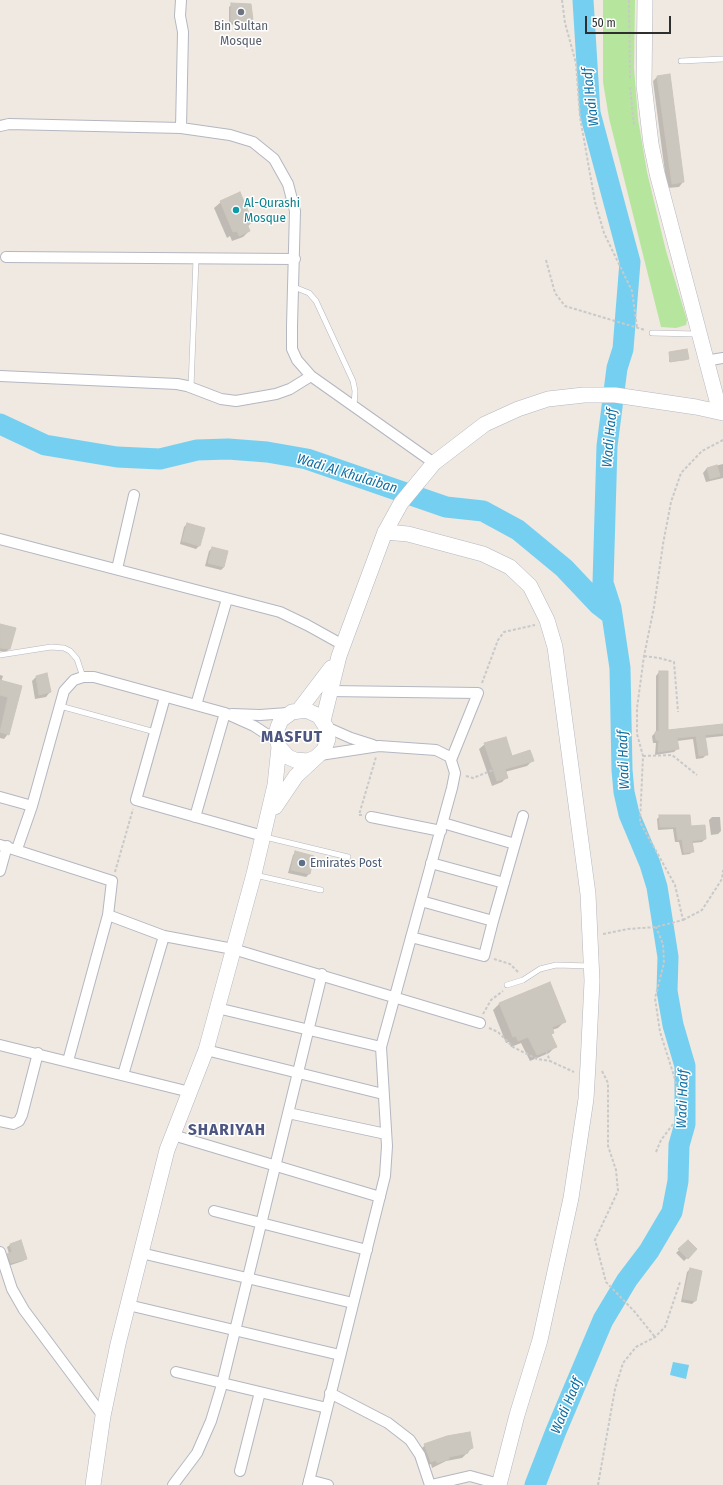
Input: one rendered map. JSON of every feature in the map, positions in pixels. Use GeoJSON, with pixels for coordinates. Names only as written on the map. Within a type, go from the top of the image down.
{"type":"FeatureCollection","features":[{"type":"Feature","properties":{"kind":"street"},"geometry":{"type":"LineString","coordinates":[[181,0],[180,16],[184,32],[181,128]]}},
{"type":"Feature","properties":{"kind":"street"},"geometry":{"type":"LineString","coordinates":[[267,820],[288,786],[317,756],[326,744],[325,724],[329,692],[341,650],[385,532],[401,503],[434,463],[485,424],[518,409],[548,399],[584,395],[615,395],[644,398],[721,413],[705,361],[651,144],[644,84],[645,0]]}},
{"type":"Feature","properties":{"kind":"street"},"geometry":{"type":"LineString","coordinates":[[0,126],[9,124],[181,128],[230,135],[253,142],[274,159],[288,184],[295,211],[292,349],[297,360],[311,376],[434,463]]}},
{"type":"Feature","properties":{"kind":"street"},"geometry":{"type":"LineString","coordinates":[[6,258],[295,259]]}},
{"type":"Feature","properties":{"kind":"street"},"geometry":{"type":"LineString","coordinates":[[705,361],[723,358]]}},
{"type":"Feature","properties":{"kind":"street"},"geometry":{"type":"LineString","coordinates":[[0,376],[177,384],[191,387],[221,399],[236,401],[260,398],[290,390],[311,376]]}},
{"type":"Feature","properties":{"kind":"street"},"geometry":{"type":"LineString","coordinates":[[116,569],[134,495]]}},
{"type":"Feature","properties":{"kind":"street"},"geometry":{"type":"LineString","coordinates":[[330,1393],[388,1423],[410,1440],[420,1455],[431,1485],[470,1476],[499,1485],[517,1415],[540,1340],[570,1206],[586,1098],[592,966],[588,894],[556,647],[547,620],[530,586],[510,567],[483,554],[408,534],[385,532]]}},
{"type":"Feature","properties":{"kind":"street"},"geometry":{"type":"LineString","coordinates":[[0,539],[280,612],[306,625],[341,650]]}},
{"type":"Feature","properties":{"kind":"street"},"geometry":{"type":"LineString","coordinates":[[196,705],[227,599]]}},
{"type":"Feature","properties":{"kind":"street"},"geometry":{"type":"LineString","coordinates":[[93,1485],[103,1416],[128,1305],[167,1150],[206,1050],[254,874],[278,772],[278,744],[276,734],[281,720],[296,711],[320,684],[341,650]]}},
{"type":"Feature","properties":{"kind":"street"},"geometry":{"type":"LineString","coordinates":[[0,871],[8,847],[32,806],[64,691],[74,680],[83,677],[94,677],[225,713],[254,726],[278,744],[288,758],[295,760],[308,761],[317,756],[379,746]]}},
{"type":"Feature","properties":{"kind":"street"},"geometry":{"type":"LineString","coordinates":[[329,692],[478,693],[451,760]]}},
{"type":"Feature","properties":{"kind":"street"},"geometry":{"type":"LineString","coordinates":[[165,697],[136,800],[263,836]]}},
{"type":"Feature","properties":{"kind":"street"},"geometry":{"type":"LineString","coordinates":[[225,713],[260,715],[296,711],[313,712],[325,724],[351,738],[379,746],[436,750],[444,753],[451,760],[455,773],[442,827],[381,1047],[387,1163],[380,1197],[309,1482],[328,1485]]}},
{"type":"Feature","properties":{"kind":"street"},"geometry":{"type":"LineString","coordinates":[[195,817],[225,713]]}},
{"type":"Feature","properties":{"kind":"street"},"geometry":{"type":"LineString","coordinates":[[0,797],[32,806]]}},
{"type":"Feature","properties":{"kind":"street"},"geometry":{"type":"LineString","coordinates":[[412,937],[484,956],[523,816]]}},
{"type":"Feature","properties":{"kind":"street"},"geometry":{"type":"LineString","coordinates":[[371,817],[442,827],[516,844]]}},
{"type":"Feature","properties":{"kind":"street"},"geometry":{"type":"LineString","coordinates":[[8,847],[112,881],[108,915],[68,1061]]}},
{"type":"Feature","properties":{"kind":"street"},"geometry":{"type":"LineString","coordinates":[[431,863],[504,883]]}},
{"type":"Feature","properties":{"kind":"street"},"geometry":{"type":"LineString","coordinates":[[421,901],[493,921]]}},
{"type":"Feature","properties":{"kind":"street"},"geometry":{"type":"LineString","coordinates":[[108,915],[164,936],[233,949],[322,974],[395,998],[480,1023]]}},
{"type":"Feature","properties":{"kind":"street"},"geometry":{"type":"LineString","coordinates":[[123,1075],[164,936]]}},
{"type":"Feature","properties":{"kind":"street"},"geometry":{"type":"LineString","coordinates":[[173,1485],[197,1453],[211,1421],[222,1383],[322,974]]}},
{"type":"Feature","properties":{"kind":"street"},"geometry":{"type":"LineString","coordinates":[[217,1008],[381,1047]]}},
{"type":"Feature","properties":{"kind":"street"},"geometry":{"type":"LineString","coordinates":[[0,1045],[38,1053],[190,1092]]}},
{"type":"Feature","properties":{"kind":"street"},"geometry":{"type":"LineString","coordinates":[[206,1050],[383,1094]]}},
{"type":"Feature","properties":{"kind":"street"},"geometry":{"type":"LineString","coordinates":[[0,1121],[13,1124],[18,1122],[22,1115],[38,1053]]}},
{"type":"Feature","properties":{"kind":"street"},"geometry":{"type":"LineString","coordinates":[[288,1113],[386,1134]]}},
{"type":"Feature","properties":{"kind":"street"},"geometry":{"type":"LineString","coordinates":[[173,1135],[380,1197]]}},
{"type":"Feature","properties":{"kind":"street"},"geometry":{"type":"LineString","coordinates":[[214,1211],[367,1250]]}},
{"type":"Feature","properties":{"kind":"street"},"geometry":{"type":"LineString","coordinates":[[0,1252],[12,1289],[24,1310],[103,1416]]}},
{"type":"Feature","properties":{"kind":"street"},"geometry":{"type":"LineString","coordinates":[[141,1253],[353,1303]]}},
{"type":"Feature","properties":{"kind":"street"},"geometry":{"type":"LineString","coordinates":[[128,1305],[340,1355]]}},
{"type":"Feature","properties":{"kind":"street"},"geometry":{"type":"LineString","coordinates":[[176,1372],[327,1408]]}},
{"type":"Feature","properties":{"kind":"street"},"geometry":{"type":"LineString","coordinates":[[240,1471],[260,1392]]}},
{"type":"Feature","properties":{"kind":"lane"},"geometry":{"type":"LineString","coordinates":[[681,61],[723,59]]}},
{"type":"Feature","properties":{"kind":"lane"},"geometry":{"type":"LineString","coordinates":[[191,387],[196,258]]}},
{"type":"Feature","properties":{"kind":"lane"},"geometry":{"type":"LineString","coordinates":[[294,287],[309,294],[316,301],[353,382],[355,391],[354,406]]}},
{"type":"Feature","properties":{"kind":"lane"},"geometry":{"type":"LineString","coordinates":[[652,333],[698,334]]}},
{"type":"Feature","properties":{"kind":"lane"},"geometry":{"type":"LineString","coordinates":[[0,655],[51,647],[64,648],[70,651],[77,659],[83,677]]}},
{"type":"Feature","properties":{"kind":"lane"},"geometry":{"type":"LineString","coordinates":[[60,706],[155,732]]}},
{"type":"Feature","properties":{"kind":"lane"},"geometry":{"type":"LineString","coordinates":[[263,836],[348,857]]}},
{"type":"Feature","properties":{"kind":"lane"},"geometry":{"type":"LineString","coordinates":[[254,874],[321,890]]}},
{"type":"Feature","properties":{"kind":"lane"},"geometry":{"type":"LineString","coordinates":[[507,985],[523,980],[540,969],[556,965],[592,966]]}},
{"type":"Feature","properties":{"kind":"path"},"geometry":{"type":"LineString","coordinates":[[562,0],[565,23],[576,63],[580,117],[595,202],[604,234],[632,291],[637,327]]}},
{"type":"Feature","properties":{"kind":"path"},"geometry":{"type":"LineString","coordinates":[[546,260],[555,293],[565,306],[637,327],[652,333]]}},
{"type":"Feature","properties":{"kind":"path"},"geometry":{"type":"LineString","coordinates":[[682,920],[675,885],[640,822],[643,756],[637,734],[637,708],[644,656],[654,606],[671,502],[681,473],[702,451],[723,440]]}},
{"type":"Feature","properties":{"kind":"path"},"geometry":{"type":"LineString","coordinates":[[478,693],[498,640],[504,632],[536,625],[547,620]]}},
{"type":"Feature","properties":{"kind":"path"},"geometry":{"type":"LineString","coordinates":[[644,656],[674,662],[678,712]]}},
{"type":"Feature","properties":{"kind":"path"},"geometry":{"type":"LineString","coordinates":[[371,817],[359,815],[379,746]]}},
{"type":"Feature","properties":{"kind":"path"},"geometry":{"type":"LineString","coordinates":[[643,756],[672,755],[697,775]]}},
{"type":"Feature","properties":{"kind":"path"},"geometry":{"type":"LineString","coordinates":[[455,773],[472,778],[493,770]]}},
{"type":"Feature","properties":{"kind":"path"},"geometry":{"type":"LineString","coordinates":[[112,881],[136,800]]}},
{"type":"Feature","properties":{"kind":"path"},"geometry":{"type":"LineString","coordinates":[[590,936],[628,929],[656,927],[682,920],[702,910],[722,879],[723,870]]}},
{"type":"Feature","properties":{"kind":"path"},"geometry":{"type":"LineString","coordinates":[[656,927],[663,944],[664,963],[655,998],[660,1032],[675,1079],[679,1102],[677,1119],[661,1140],[656,1152]]}},
{"type":"Feature","properties":{"kind":"path"},"geometry":{"type":"LineString","coordinates":[[484,956],[510,964],[518,971],[523,980]]}},
{"type":"Feature","properties":{"kind":"path"},"geometry":{"type":"LineString","coordinates":[[507,985],[502,993],[491,1000],[486,1007],[480,1023],[498,1032],[513,1047],[537,1059],[550,1061],[576,1073],[587,1070],[601,1070],[608,1083],[608,1146],[616,1170],[618,1191],[595,1240],[606,1282],[634,1310],[655,1337]]}},
{"type":"Feature","properties":{"kind":"path"},"geometry":{"type":"LineString","coordinates":[[546,1051],[550,1061]]}},
{"type":"Feature","properties":{"kind":"path"},"geometry":{"type":"LineString","coordinates":[[598,1485],[615,1389],[623,1363],[636,1346],[655,1337],[665,1327],[680,1282]]}},
{"type":"Feature","properties":{"kind":"green space"},"geometry":{"type":"Polygon","coordinates":[[[603,0],[635,0],[634,68],[638,119],[647,172],[666,251],[687,320],[686,325],[676,328],[661,327],[609,118],[603,82],[603,0]]]}},
{"type":"Feature","properties":{"kind":"water"},"geometry":{"type":"Polygon","coordinates":[[[673,1362],[689,1365],[686,1379],[670,1375],[673,1362]]]}},
{"type":"Feature","properties":{"kind":"building","name":"Bin Sultan Mosque"},"geometry":{"type":"Polygon","coordinates":[[[231,3],[251,4],[253,20],[231,22],[231,3]]]}},
{"type":"Feature","properties":{"kind":"building"},"geometry":{"type":"Polygon","coordinates":[[[670,74],[684,182],[672,184],[657,76],[670,74]]]}},
{"type":"Feature","properties":{"kind":"building","name":"Al-Qurashi Mosque"},"geometry":{"type":"Polygon","coordinates":[[[240,192],[253,223],[247,224],[250,231],[239,236],[237,231],[233,232],[220,201],[240,192]]]}},
{"type":"Feature","properties":{"kind":"building"},"geometry":{"type":"Polygon","coordinates":[[[687,349],[689,359],[670,362],[669,352],[687,349]]]}},
{"type":"Feature","properties":{"kind":"building"},"geometry":{"type":"Polygon","coordinates":[[[717,465],[720,476],[710,479],[707,468],[717,465]]]}},
{"type":"Feature","properties":{"kind":"building"},"geometry":{"type":"Polygon","coordinates":[[[187,523],[205,528],[200,546],[182,541],[187,523]]]}},
{"type":"Feature","properties":{"kind":"building"},"geometry":{"type":"Polygon","coordinates":[[[212,547],[228,551],[224,567],[208,563],[212,547]]]}},
{"type":"Feature","properties":{"kind":"building"},"geometry":{"type":"Polygon","coordinates":[[[0,624],[16,628],[10,649],[0,648],[0,624]]]}},
{"type":"Feature","properties":{"kind":"building"},"geometry":{"type":"Polygon","coordinates":[[[659,671],[668,671],[668,730],[723,724],[723,733],[705,735],[708,755],[699,756],[696,736],[677,738],[679,749],[658,752],[659,740],[656,740],[655,732],[659,731],[659,671]]]}},
{"type":"Feature","properties":{"kind":"building"},"geometry":{"type":"Polygon","coordinates":[[[47,673],[51,692],[39,695],[36,676],[47,673]]]}},
{"type":"Feature","properties":{"kind":"building"},"geometry":{"type":"Polygon","coordinates":[[[0,680],[22,686],[9,735],[0,732],[8,697],[0,695],[0,680]]]}},
{"type":"Feature","properties":{"kind":"building"},"geometry":{"type":"Polygon","coordinates":[[[506,737],[512,756],[530,750],[534,761],[505,769],[508,778],[497,781],[484,743],[506,737]]]}},
{"type":"Feature","properties":{"kind":"building"},"geometry":{"type":"Polygon","coordinates":[[[659,815],[690,815],[691,826],[705,825],[706,839],[692,841],[694,852],[684,853],[682,839],[678,840],[676,827],[660,827],[659,815]]]}},
{"type":"Feature","properties":{"kind":"building","name":"Emirates Post"},"geometry":{"type":"Polygon","coordinates":[[[295,851],[314,856],[310,874],[291,870],[295,851]]]}},
{"type":"Feature","properties":{"kind":"building"},"geometry":{"type":"Polygon","coordinates":[[[550,982],[566,1022],[552,1027],[554,1033],[551,1034],[557,1047],[537,1055],[528,1037],[518,1041],[516,1036],[513,1037],[499,1003],[550,982]]]}},
{"type":"Feature","properties":{"kind":"building"},"geometry":{"type":"Polygon","coordinates":[[[21,1240],[27,1259],[11,1263],[7,1254],[12,1252],[10,1244],[21,1240]]]}},
{"type":"Feature","properties":{"kind":"building"},"geometry":{"type":"Polygon","coordinates":[[[688,1240],[697,1249],[688,1259],[678,1249],[688,1240]]]}},
{"type":"Feature","properties":{"kind":"building"},"geometry":{"type":"Polygon","coordinates":[[[690,1268],[702,1271],[696,1301],[683,1299],[690,1268]]]}},
{"type":"Feature","properties":{"kind":"building"},"geometry":{"type":"Polygon","coordinates":[[[470,1432],[473,1448],[468,1450],[468,1453],[449,1457],[449,1459],[437,1463],[436,1460],[431,1462],[424,1444],[447,1436],[470,1432]]]}},
{"type":"Feature","properties":{"kind":"waterway","name":"Wadi Hadf"},"geometry":{"type":"LineString","coordinates":[[535,1485],[603,1320],[627,1280],[649,1251],[672,1212],[678,1181],[679,1145],[685,1124],[685,1066],[673,1025],[667,991],[668,957],[657,887],[650,864],[629,814],[624,792],[622,770],[620,668],[611,608],[603,583],[607,446],[617,368],[623,349],[630,262],[590,113],[583,0]]}},
{"type":"Feature","properties":{"kind":"waterway","name":"Wadi Al Khulaiban"},"geometry":{"type":"LineString","coordinates":[[0,424],[45,445],[117,457],[160,459],[197,450],[228,449],[267,452],[307,459],[446,507],[483,511],[518,530],[564,568],[599,605],[612,615]]}},
{"type":"Feature","properties":{"kind":"place","name":"Bin Sultan Mosque"},"geometry":{"type":"Point","coordinates":[241,12]}},
{"type":"Feature","properties":{"kind":"place","name":"Al-Qurashi Mosque"},"geometry":{"type":"Point","coordinates":[236,210]}},
{"type":"Feature","properties":{"kind":"place","name":"Emirates Post"},"geometry":{"type":"Point","coordinates":[302,863]}},
{"type":"Feature","properties":{"kind":"district","name":"MASFUT"},"geometry":{"type":"Point","coordinates":[292,737]}},
{"type":"Feature","properties":{"kind":"district","name":"SHARIYAH"},"geometry":{"type":"Point","coordinates":[227,1130]}}]}
